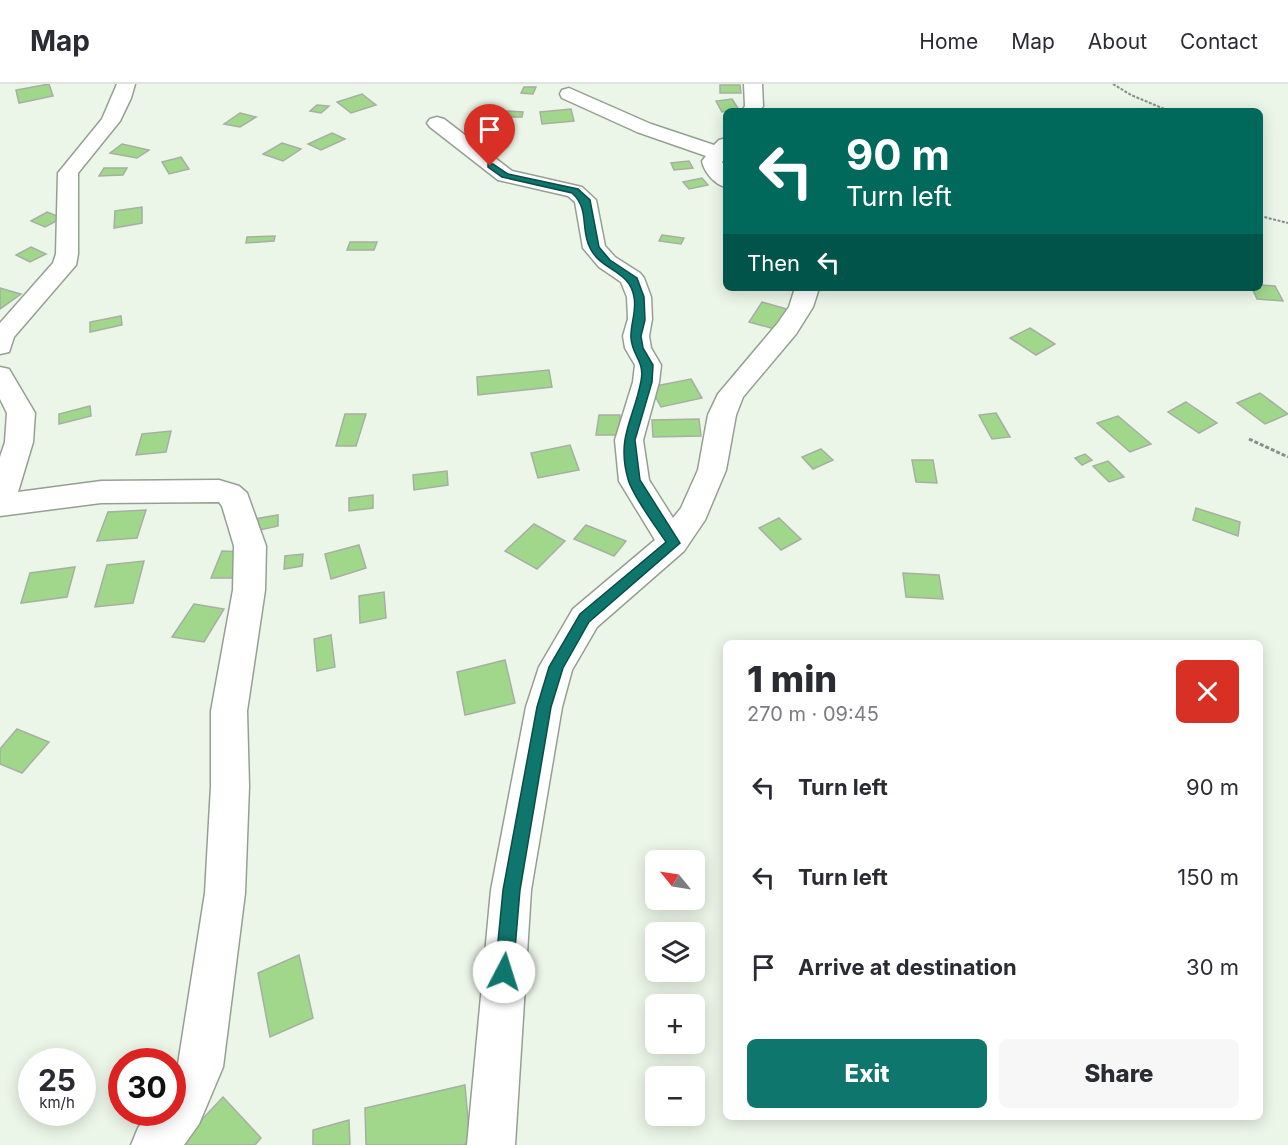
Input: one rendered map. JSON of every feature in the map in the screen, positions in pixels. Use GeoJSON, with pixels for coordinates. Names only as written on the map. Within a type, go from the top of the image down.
{"type":"FeatureCollection","features":[{"type":"Feature","properties":{"kind":"street"},"geometry":{"type":"LineString","coordinates":[[0,346],[2,336],[64,265],[67,254],[68,173],[100,137],[122,103],[126,84]]}},
{"type":"Feature","properties":{"kind":"street"},"geometry":{"type":"LineString","coordinates":[[752,108],[753,84]]}},
{"type":"Feature","properties":{"kind":"street"},"geometry":{"type":"LineString","coordinates":[[569,94],[645,128],[722,148],[712,161],[713,166],[723,178]]}},
{"type":"Feature","properties":{"kind":"street"},"geometry":{"type":"LineString","coordinates":[[438,123],[505,176],[575,191],[585,200],[594,248],[607,262],[632,278],[639,297],[640,320],[636,336],[638,348],[648,365],[646,382],[629,440],[634,481],[673,543]]}},
{"type":"Feature","properties":{"kind":"street"},"geometry":{"type":"LineString","coordinates":[[491,1145],[498,1033],[512,890],[547,697],[556,667],[585,618],[673,543],[694,512],[712,470],[722,415],[731,394],[787,329],[801,307],[806,291]]}},
{"type":"Feature","properties":{"kind":"street"},"geometry":{"type":"LineString","coordinates":[[0,375],[21,413],[19,442],[0,504],[100,492],[219,491],[229,494],[236,501],[250,546],[249,590],[229,711],[231,786],[225,893],[200,1067],[182,1107],[155,1145]]}},
{"type":"Feature","properties":{"kind":"path"},"geometry":{"type":"LineString","coordinates":[[1113,84],[1131,95],[1162,108]]}},
{"type":"Feature","properties":{"kind":"path"},"geometry":{"type":"LineString","coordinates":[[1263,217],[1288,223]]}},
{"type":"Feature","properties":{"kind":"path"},"geometry":{"type":"LineString","coordinates":[[1249,439],[1288,457]]}},
{"type":"Feature","properties":{"kind":"building"},"geometry":{"type":"Polygon","coordinates":[[[49,84],[53,96],[19,103],[16,90],[49,84]]]}},
{"type":"Feature","properties":{"kind":"building"},"geometry":{"type":"Polygon","coordinates":[[[720,85],[740,85],[741,93],[720,93],[720,85]]]}},
{"type":"Feature","properties":{"kind":"building"},"geometry":{"type":"Polygon","coordinates":[[[524,87],[536,87],[533,94],[521,93],[524,87]]]}},
{"type":"Feature","properties":{"kind":"building"},"geometry":{"type":"Polygon","coordinates":[[[362,94],[376,105],[351,113],[337,102],[362,94]]]}},
{"type":"Feature","properties":{"kind":"building"},"geometry":{"type":"Polygon","coordinates":[[[732,99],[738,108],[723,108],[722,112],[716,101],[732,99]]]}},
{"type":"Feature","properties":{"kind":"building"},"geometry":{"type":"Polygon","coordinates":[[[317,105],[329,106],[321,113],[310,111],[317,105]]]}},
{"type":"Feature","properties":{"kind":"building"},"geometry":{"type":"Polygon","coordinates":[[[571,109],[574,121],[542,124],[540,112],[571,109]]]}},
{"type":"Feature","properties":{"kind":"building"},"geometry":{"type":"Polygon","coordinates":[[[506,111],[523,112],[522,117],[505,117],[506,111]]]}},
{"type":"Feature","properties":{"kind":"building"},"geometry":{"type":"Polygon","coordinates":[[[240,113],[256,117],[240,127],[224,124],[240,113]]]}},
{"type":"Feature","properties":{"kind":"building"},"geometry":{"type":"Polygon","coordinates":[[[332,133],[345,139],[321,150],[308,144],[332,133]]]}},
{"type":"Feature","properties":{"kind":"building"},"geometry":{"type":"Polygon","coordinates":[[[282,143],[301,149],[283,161],[263,154],[282,143]]]}},
{"type":"Feature","properties":{"kind":"building"},"geometry":{"type":"Polygon","coordinates":[[[122,144],[149,150],[137,158],[110,153],[122,144]]]}},
{"type":"Feature","properties":{"kind":"building"},"geometry":{"type":"Polygon","coordinates":[[[181,157],[189,169],[169,174],[162,162],[181,157]]]}},
{"type":"Feature","properties":{"kind":"building"},"geometry":{"type":"Polygon","coordinates":[[[689,161],[693,168],[674,170],[671,163],[689,161]]]}},
{"type":"Feature","properties":{"kind":"building"},"geometry":{"type":"Polygon","coordinates":[[[104,168],[127,168],[123,175],[99,176],[104,168]]]}},
{"type":"Feature","properties":{"kind":"building"},"geometry":{"type":"Polygon","coordinates":[[[702,178],[708,185],[689,189],[683,182],[702,178]]]}},
{"type":"Feature","properties":{"kind":"building"},"geometry":{"type":"Polygon","coordinates":[[[142,207],[142,223],[114,228],[115,211],[142,207]]]}},
{"type":"Feature","properties":{"kind":"building"},"geometry":{"type":"Polygon","coordinates":[[[47,212],[62,218],[45,227],[31,221],[47,212]]]}},
{"type":"Feature","properties":{"kind":"building"},"geometry":{"type":"Polygon","coordinates":[[[662,235],[684,238],[681,244],[659,241],[662,235]]]}},
{"type":"Feature","properties":{"kind":"building"},"geometry":{"type":"Polygon","coordinates":[[[275,236],[274,241],[246,243],[247,237],[275,236]]]}},
{"type":"Feature","properties":{"kind":"building"},"geometry":{"type":"Polygon","coordinates":[[[350,242],[377,242],[374,250],[347,250],[350,242]]]}},
{"type":"Feature","properties":{"kind":"building"},"geometry":{"type":"Polygon","coordinates":[[[31,247],[46,254],[30,262],[16,255],[31,247]]]}},
{"type":"Feature","properties":{"kind":"building"},"geometry":{"type":"Polygon","coordinates":[[[1263,285],[1275,286],[1283,301],[1257,299],[1253,291],[1263,291],[1263,285]]]}},
{"type":"Feature","properties":{"kind":"building"},"geometry":{"type":"Polygon","coordinates":[[[0,288],[21,294],[0,309],[0,288]]]}},
{"type":"Feature","properties":{"kind":"building"},"geometry":{"type":"Polygon","coordinates":[[[762,302],[790,310],[778,330],[749,322],[762,302]]]}},
{"type":"Feature","properties":{"kind":"building"},"geometry":{"type":"Polygon","coordinates":[[[121,316],[122,325],[90,332],[90,322],[121,316]]]}},
{"type":"Feature","properties":{"kind":"building"},"geometry":{"type":"Polygon","coordinates":[[[1030,328],[1055,344],[1036,355],[1010,338],[1030,328]]]}},
{"type":"Feature","properties":{"kind":"building"},"geometry":{"type":"Polygon","coordinates":[[[549,370],[552,387],[478,395],[477,377],[549,370]]]}},
{"type":"Feature","properties":{"kind":"building"},"geometry":{"type":"Polygon","coordinates":[[[691,379],[702,398],[661,407],[650,387],[691,379]]]}},
{"type":"Feature","properties":{"kind":"building"},"geometry":{"type":"Polygon","coordinates":[[[1260,393],[1288,414],[1265,424],[1237,403],[1260,393]]]}},
{"type":"Feature","properties":{"kind":"building"},"geometry":{"type":"Polygon","coordinates":[[[1186,402],[1217,423],[1199,433],[1168,412],[1186,402]]]}},
{"type":"Feature","properties":{"kind":"building"},"geometry":{"type":"Polygon","coordinates":[[[90,406],[91,416],[59,424],[59,414],[90,406]]]}},
{"type":"Feature","properties":{"kind":"building"},"geometry":{"type":"Polygon","coordinates":[[[996,413],[1010,437],[992,439],[979,415],[996,413]]]}},
{"type":"Feature","properties":{"kind":"building"},"geometry":{"type":"Polygon","coordinates":[[[345,414],[366,414],[356,446],[336,446],[345,414]]]}},
{"type":"Feature","properties":{"kind":"building"},"geometry":{"type":"Polygon","coordinates":[[[599,415],[620,415],[619,435],[596,435],[599,415]]]}},
{"type":"Feature","properties":{"kind":"building"},"geometry":{"type":"Polygon","coordinates":[[[1118,416],[1151,444],[1130,452],[1097,423],[1118,416]]]}},
{"type":"Feature","properties":{"kind":"building"},"geometry":{"type":"Polygon","coordinates":[[[699,419],[701,436],[653,437],[652,420],[699,419]]]}},
{"type":"Feature","properties":{"kind":"building"},"geometry":{"type":"Polygon","coordinates":[[[171,431],[166,452],[136,455],[142,434],[171,431]]]}},
{"type":"Feature","properties":{"kind":"building"},"geometry":{"type":"Polygon","coordinates":[[[570,445],[579,470],[538,478],[531,453],[570,445]]]}},
{"type":"Feature","properties":{"kind":"building"},"geometry":{"type":"Polygon","coordinates":[[[821,449],[833,460],[813,469],[802,457],[821,449]]]}},
{"type":"Feature","properties":{"kind":"building"},"geometry":{"type":"Polygon","coordinates":[[[1085,454],[1092,460],[1082,465],[1075,458],[1085,454]]]}},
{"type":"Feature","properties":{"kind":"building"},"geometry":{"type":"Polygon","coordinates":[[[912,460],[933,460],[937,483],[916,482],[912,460]]]}},
{"type":"Feature","properties":{"kind":"building"},"geometry":{"type":"Polygon","coordinates":[[[1108,461],[1124,477],[1109,482],[1093,466],[1108,461]]]}},
{"type":"Feature","properties":{"kind":"building"},"geometry":{"type":"Polygon","coordinates":[[[447,471],[448,485],[414,490],[413,475],[447,471]]]}},
{"type":"Feature","properties":{"kind":"building"},"geometry":{"type":"Polygon","coordinates":[[[373,495],[373,508],[349,511],[349,498],[373,495]]]}},
{"type":"Feature","properties":{"kind":"building"},"geometry":{"type":"Polygon","coordinates":[[[1196,508],[1240,522],[1238,536],[1193,520],[1196,508]]]}},
{"type":"Feature","properties":{"kind":"building"},"geometry":{"type":"Polygon","coordinates":[[[146,510],[137,538],[97,541],[108,512],[146,510]]]}},
{"type":"Feature","properties":{"kind":"building"},"geometry":{"type":"Polygon","coordinates":[[[278,515],[278,526],[255,531],[254,519],[278,515]]]}},
{"type":"Feature","properties":{"kind":"building"},"geometry":{"type":"Polygon","coordinates":[[[779,518],[801,539],[781,550],[759,528],[779,518]]]}},
{"type":"Feature","properties":{"kind":"building"},"geometry":{"type":"Polygon","coordinates":[[[534,524],[565,541],[537,569],[505,551],[534,524]]]}},
{"type":"Feature","properties":{"kind":"building"},"geometry":{"type":"Polygon","coordinates":[[[586,525],[626,541],[614,556],[574,539],[586,525]]]}},
{"type":"Feature","properties":{"kind":"building"},"geometry":{"type":"Polygon","coordinates":[[[359,545],[366,568],[331,579],[325,554],[359,545]]]}},
{"type":"Feature","properties":{"kind":"building"},"geometry":{"type":"Polygon","coordinates":[[[222,551],[246,552],[237,578],[211,578],[222,551]]]}},
{"type":"Feature","properties":{"kind":"building"},"geometry":{"type":"Polygon","coordinates":[[[303,554],[302,566],[284,569],[285,556],[303,554]]]}},
{"type":"Feature","properties":{"kind":"building"},"geometry":{"type":"Polygon","coordinates":[[[144,561],[133,603],[95,607],[107,565],[144,561]]]}},
{"type":"Feature","properties":{"kind":"building"},"geometry":{"type":"Polygon","coordinates":[[[75,567],[67,597],[21,603],[30,573],[75,567]]]}},
{"type":"Feature","properties":{"kind":"building"},"geometry":{"type":"Polygon","coordinates":[[[903,573],[939,575],[943,599],[906,597],[903,573]]]}},
{"type":"Feature","properties":{"kind":"building"},"geometry":{"type":"Polygon","coordinates":[[[384,592],[386,618],[360,623],[359,596],[384,592]]]}},
{"type":"Feature","properties":{"kind":"building"},"geometry":{"type":"Polygon","coordinates":[[[194,604],[224,609],[204,642],[172,637],[194,604]]]}},
{"type":"Feature","properties":{"kind":"building"},"geometry":{"type":"Polygon","coordinates":[[[331,635],[335,667],[317,671],[314,639],[331,635]]]}},
{"type":"Feature","properties":{"kind":"building"},"geometry":{"type":"Polygon","coordinates":[[[505,660],[515,703],[465,715],[457,672],[505,660]]]}},
{"type":"Feature","properties":{"kind":"building"},"geometry":{"type":"Polygon","coordinates":[[[17,729],[49,742],[22,773],[0,764],[0,749],[17,729]]]}},
{"type":"Feature","properties":{"kind":"building"},"geometry":{"type":"Polygon","coordinates":[[[299,955],[313,1018],[270,1037],[258,973],[299,955]]]}},
{"type":"Feature","properties":{"kind":"building"},"geometry":{"type":"Polygon","coordinates":[[[465,1085],[470,1143],[462,1145],[366,1145],[365,1108],[465,1085]]]}},
{"type":"Feature","properties":{"kind":"building"},"geometry":{"type":"Polygon","coordinates":[[[223,1097],[261,1138],[255,1145],[178,1145],[223,1097]]]}},
{"type":"Feature","properties":{"kind":"building"},"geometry":{"type":"Polygon","coordinates":[[[349,1120],[350,1145],[313,1145],[313,1130],[349,1120]]]}},
{"type":"Feature","properties":{"kind":"route"},"geometry":{"type":"LineString","coordinates":[[490,166],[505,176],[575,191],[585,200],[594,248],[607,262],[625,271],[632,278],[639,297],[640,320],[636,336],[638,348],[648,365],[646,382],[629,440],[634,481],[673,543],[585,618],[556,667],[544,707],[512,890],[504,972]]}}]}
